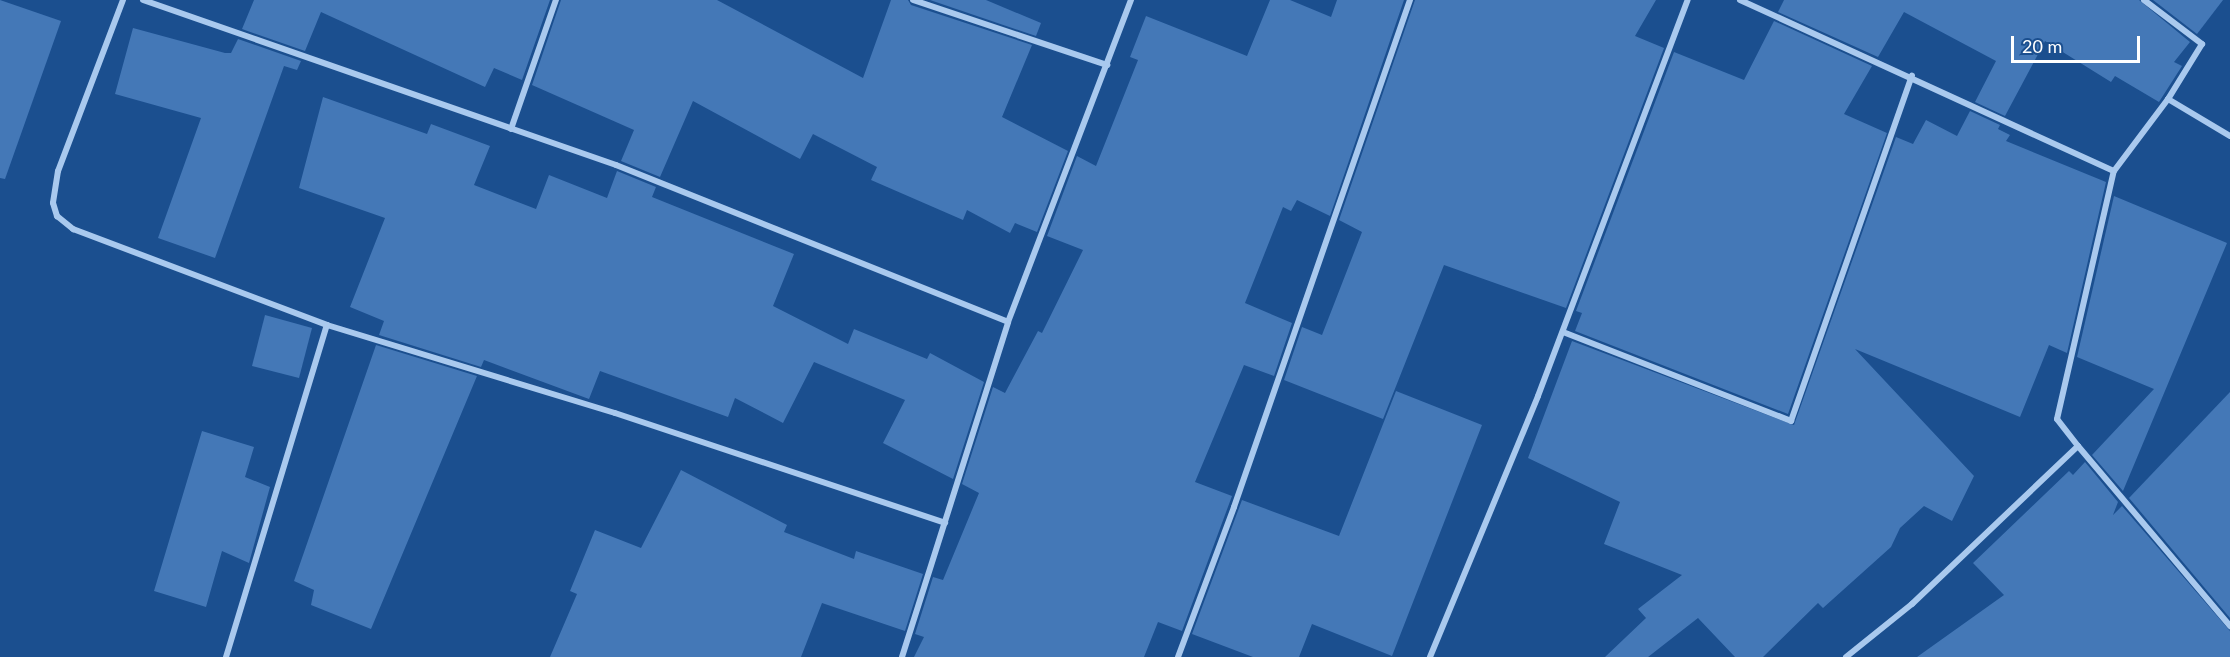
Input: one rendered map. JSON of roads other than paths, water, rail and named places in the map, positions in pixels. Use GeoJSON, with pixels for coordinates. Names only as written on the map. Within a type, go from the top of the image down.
{"type":"FeatureCollection","features":[{"type":"Feature","properties":{"kind":"street"},"geometry":{"type":"LineString","coordinates":[[123,0],[58,171],[53,203],[57,216],[73,229],[327,325],[615,413],[945,523]]}},
{"type":"Feature","properties":{"kind":"street"},"geometry":{"type":"LineString","coordinates":[[143,0],[616,165],[1008,322]]}},
{"type":"Feature","properties":{"kind":"street"},"geometry":{"type":"LineString","coordinates":[[511,129],[556,0]]}},
{"type":"Feature","properties":{"kind":"street"},"geometry":{"type":"LineString","coordinates":[[913,0],[1107,65]]}},
{"type":"Feature","properties":{"kind":"street"},"geometry":{"type":"LineString","coordinates":[[902,657],[1008,322],[1131,0]]}},
{"type":"Feature","properties":{"kind":"street"},"geometry":{"type":"LineString","coordinates":[[1178,657],[1234,507],[1410,0]]}},
{"type":"Feature","properties":{"kind":"street"},"geometry":{"type":"LineString","coordinates":[[1430,657],[1563,332],[1688,0]]}},
{"type":"Feature","properties":{"kind":"street"},"geometry":{"type":"LineString","coordinates":[[1740,0],[1912,76],[2114,171]]}},
{"type":"Feature","properties":{"kind":"street"},"geometry":{"type":"LineString","coordinates":[[2144,0],[2202,44],[2168,99],[2114,171],[2057,419],[2230,626]]}},
{"type":"Feature","properties":{"kind":"street"},"geometry":{"type":"LineString","coordinates":[[1563,332],[1791,421],[1912,76]]}},
{"type":"Feature","properties":{"kind":"street"},"geometry":{"type":"LineString","coordinates":[[2168,99],[2230,136]]}},
{"type":"Feature","properties":{"kind":"street"},"geometry":{"type":"LineString","coordinates":[[226,657],[327,325]]}},
{"type":"Feature","properties":{"kind":"street"},"geometry":{"type":"LineString","coordinates":[[1846,657],[1912,604],[2078,446]]}}]}
